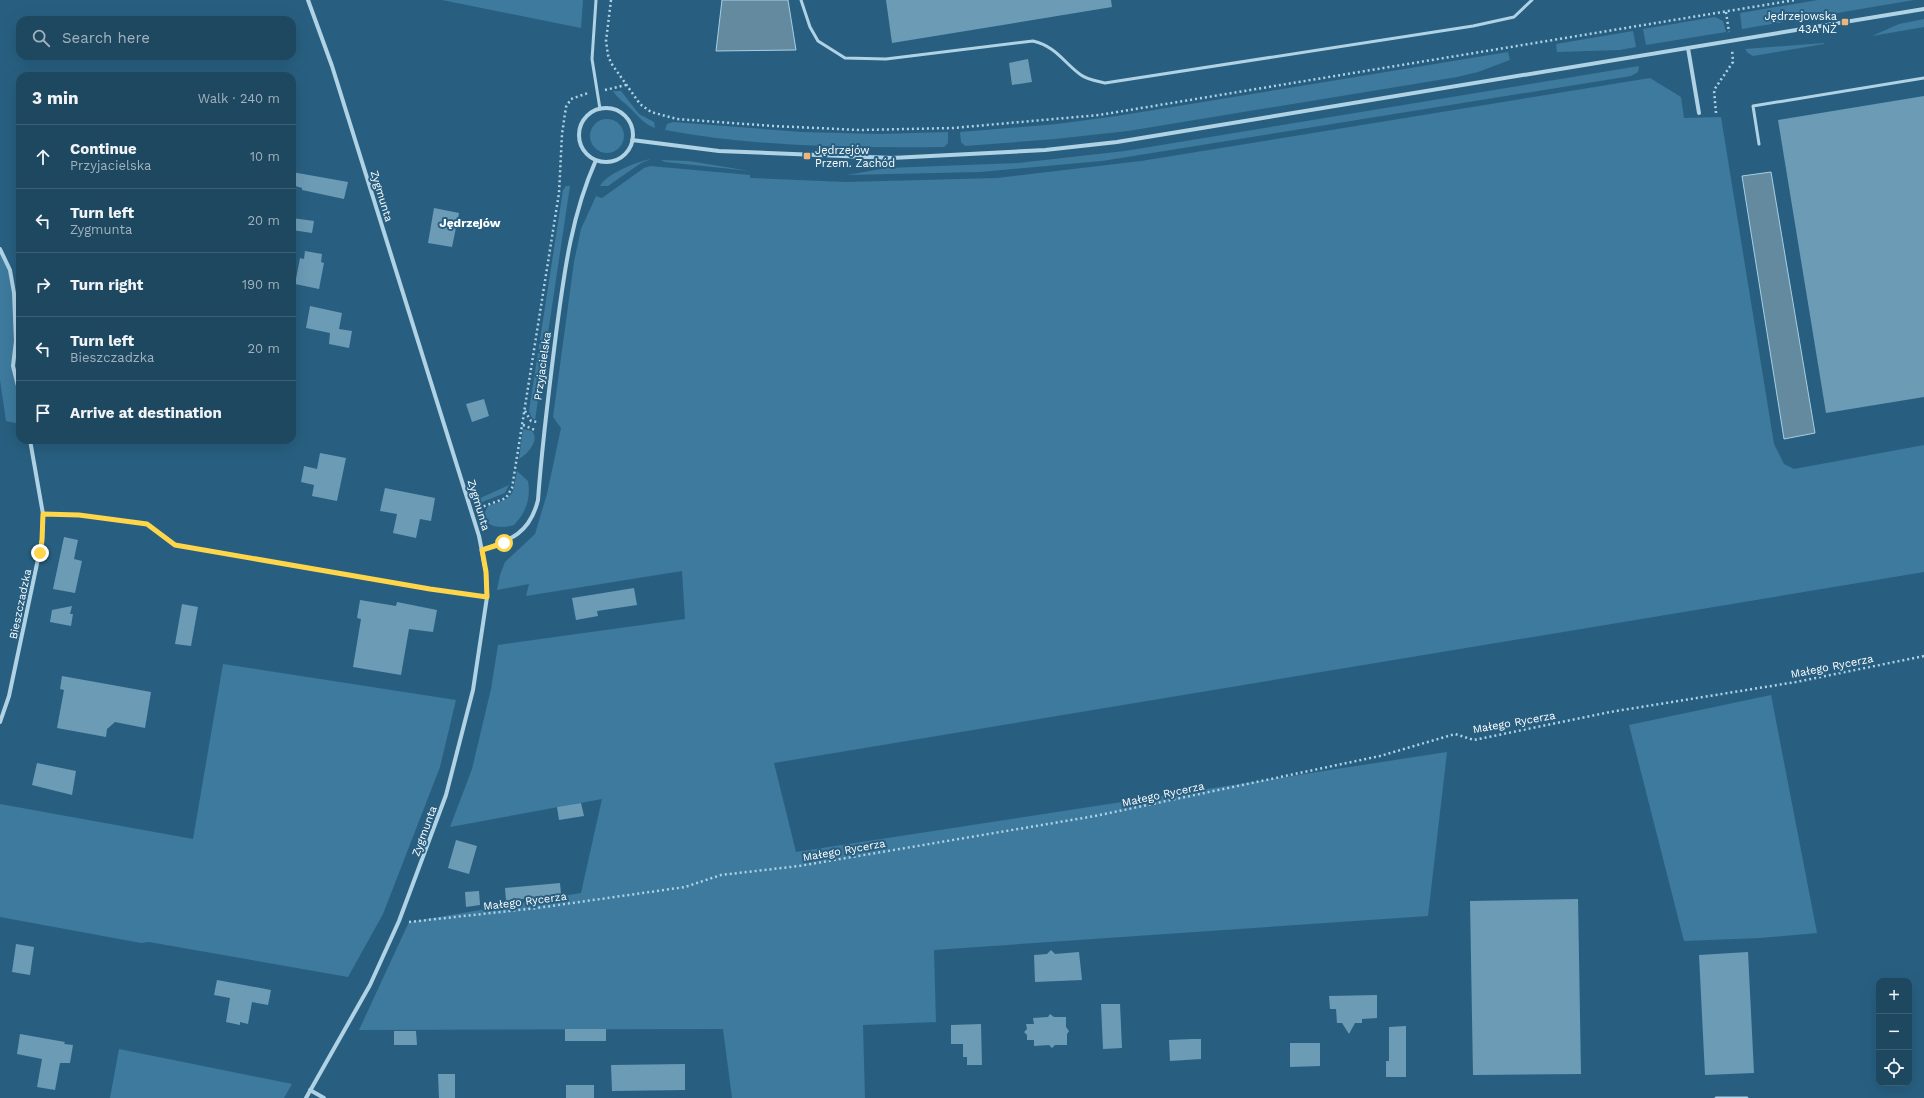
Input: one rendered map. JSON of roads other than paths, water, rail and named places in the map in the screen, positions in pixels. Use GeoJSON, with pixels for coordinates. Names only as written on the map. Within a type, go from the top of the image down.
{"type":"FeatureCollection","features":[{"type":"Feature","properties":{"kind":"street","name":"Zygmunta"},"geometry":{"type":"LineString","coordinates":[[306,1098],[370,985],[399,921],[441,809],[453,773],[473,690],[487,597],[486,572],[482,550],[471,510],[332,66],[308,0]]}},
{"type":"Feature","properties":{"kind":"street"},"geometry":{"type":"LineString","coordinates":[[632,140],[719,151],[892,158],[1045,150],[1117,142],[1924,9]]}},
{"type":"Feature","properties":{"kind":"street"},"geometry":{"type":"LineString","coordinates":[[1688,48],[1699,113]]}},
{"type":"Feature","properties":{"kind":"street"},"geometry":{"type":"LineString","coordinates":[[600,109],[614,110],[627,119],[630,125],[632,140],[630,148],[619,159],[611,162],[596,160],[584,151],[579,137],[580,130],[587,116],[600,109]]}},
{"type":"Feature","properties":{"kind":"street","name":"Przyjacielska"},"geometry":{"type":"LineString","coordinates":[[482,550],[504,543],[520,534],[530,522],[535,512],[538,500],[544,423],[566,258],[585,185],[596,160]]}},
{"type":"Feature","properties":{"kind":"street"},"geometry":{"type":"LineString","coordinates":[[0,249],[10,270],[14,293],[16,341],[13,366],[16,378]]}},
{"type":"Feature","properties":{"kind":"street","name":"Bieszczadzka"},"geometry":{"type":"LineString","coordinates":[[0,722],[9,696],[42,540],[43,514],[31,444]]}},
{"type":"Feature","properties":{"kind":"street"},"geometry":{"type":"LineString","coordinates":[[310,1090],[324,1098]]}},
{"type":"Feature","properties":{"kind":"lane"},"geometry":{"type":"LineString","coordinates":[[596,0],[592,59],[600,109]]}},
{"type":"Feature","properties":{"kind":"lane"},"geometry":{"type":"LineString","coordinates":[[801,0],[810,27],[818,41],[845,58],[886,59],[1033,41],[1044,44],[1055,50],[1081,75],[1090,80],[1105,83],[1473,26],[1514,17],[1532,0]]}},
{"type":"Feature","properties":{"kind":"lane"},"geometry":{"type":"LineString","coordinates":[[1759,144],[1753,106],[1924,78]]}},
{"type":"Feature","properties":{"kind":"lane"},"geometry":{"type":"LineString","coordinates":[[1716,1098],[1748,1098]]}},
{"type":"Feature","properties":{"kind":"place","name":"Jędrzejowska 43A NŻ"},"geometry":{"type":"Point","coordinates":[1845,22]}},
{"type":"Feature","properties":{"kind":"place","name":"Jędrzejów Przem. Zachód"},"geometry":{"type":"Point","coordinates":[807,156]}},
{"type":"Feature","properties":{"kind":"district","name":"Jędrzejów"},"geometry":{"type":"Point","coordinates":[470,223]}}]}
